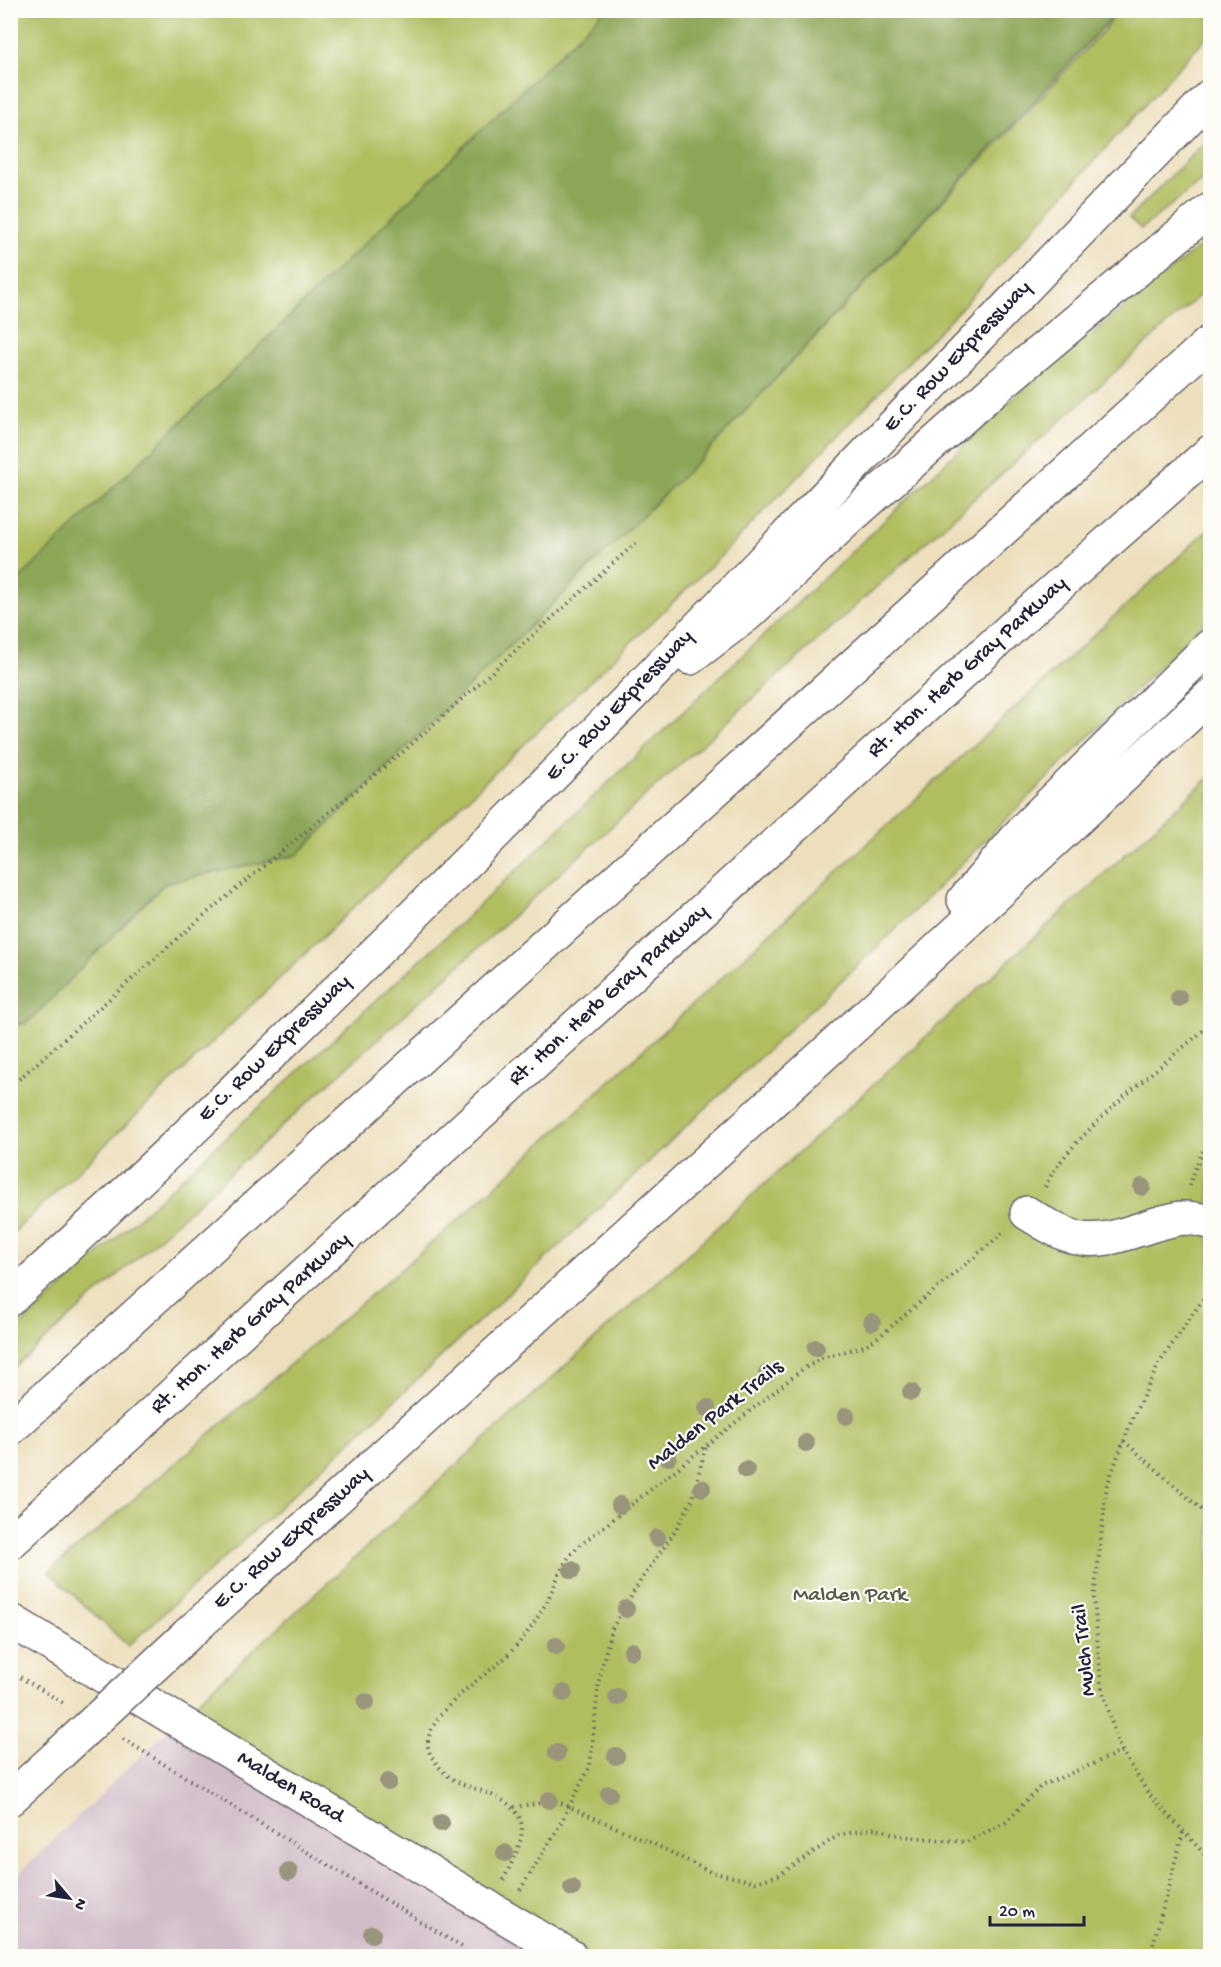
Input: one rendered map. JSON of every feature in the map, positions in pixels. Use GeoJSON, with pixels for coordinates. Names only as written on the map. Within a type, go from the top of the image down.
{"type":"FeatureCollection","features":[{"type":"Feature","properties":{"kind":"main road","name":"E.C. Row Expressway"},"geometry":{"type":"LineString","coordinates":[[10,1299],[333,995],[603,725],[1210,96]]}},
{"type":"Feature","properties":{"kind":"main road"},"geometry":{"type":"LineString","coordinates":[[603,725],[748,614],[846,522],[995,389],[1210,208]]}},
{"type":"Feature","properties":{"kind":"main road"},"geometry":{"type":"LineString","coordinates":[[10,1429],[1210,342]]}},
{"type":"Feature","properties":{"kind":"main road","name":"Rt. Hon. Herb Gray Parkway"},"geometry":{"type":"LineString","coordinates":[[22,1533],[1040,602],[1210,452]]}},
{"type":"Feature","properties":{"kind":"main road"},"geometry":{"type":"LineString","coordinates":[[868,1014],[1027,826],[1210,646]]}},
{"type":"Feature","properties":{"kind":"main road","name":"E.C. Row Expressway"},"geometry":{"type":"LineString","coordinates":[[10,1798],[868,1014],[1210,696]]}},
{"type":"Feature","properties":{"kind":"main road"},"geometry":{"type":"LineString","coordinates":[[1027,1213],[1054,1230],[1078,1238],[1096,1239],[1113,1237],[1183,1218],[1210,1222]]}},
{"type":"Feature","properties":{"kind":"main road","name":"Malden Road"},"geometry":{"type":"LineString","coordinates":[[10,1620],[563,1955]]}},
{"type":"Feature","properties":{"kind":"path"},"geometry":{"type":"LineString","coordinates":[[10,1087],[202,917],[405,750],[639,540]]}},
{"type":"Feature","properties":{"kind":"path","name":"Malden Park Trails"},"geometry":{"type":"LineString","coordinates":[[513,1807],[501,1799],[449,1779],[429,1751],[428,1741],[436,1722],[457,1699],[507,1656],[520,1641],[543,1608],[569,1556],[803,1369],[822,1358],[864,1346],[880,1336],[1027,1213],[1053,1171],[1071,1148],[1120,1099],[1210,1025]]}},
{"type":"Feature","properties":{"kind":"path","name":"Mulch Trail"},"geometry":{"type":"LineString","coordinates":[[1210,1289],[1160,1362],[1133,1417],[1107,1485],[1094,1598],[1101,1685],[1119,1744],[1148,1793],[1210,1860]]}},
{"type":"Feature","properties":{"kind":"path"},"geometry":{"type":"LineString","coordinates":[[1124,1441],[1210,1517]]}},
{"type":"Feature","properties":{"kind":"path"},"geometry":{"type":"LineString","coordinates":[[517,1895],[570,1806],[590,1766],[599,1680],[611,1630],[641,1580],[673,1534],[692,1500],[706,1445]]}},
{"type":"Feature","properties":{"kind":"path"},"geometry":{"type":"LineString","coordinates":[[10,1671],[69,1706]]}},
{"type":"Feature","properties":{"kind":"path"},"geometry":{"type":"LineString","coordinates":[[118,1736],[462,1947]]}},
{"type":"Feature","properties":{"kind":"path"},"geometry":{"type":"LineString","coordinates":[[501,1885],[521,1841],[520,1820],[513,1807],[556,1801],[656,1845],[710,1872],[756,1882],[778,1875],[839,1835],[876,1828],[900,1836],[967,1842],[1005,1822],[1041,1786],[1123,1751]]}},
{"type":"Feature","properties":{"kind":"path"},"geometry":{"type":"LineString","coordinates":[[1150,1956],[1184,1831]]}},
{"type":"Feature","properties":{"kind":"shaded area"},"geometry":{"type":"Polygon","coordinates":[[[184,1714],[581,1956],[11,1956],[11,1881],[184,1714]]]}},
{"type":"Feature","properties":{"kind":"green space"},"geometry":{"type":"Polygon","coordinates":[[[11,11],[604,11],[11,587],[11,11]]]}},
{"type":"Feature","properties":{"kind":"green space"},"geometry":{"type":"Polygon","coordinates":[[[604,11],[1118,11],[705,454],[297,855],[165,883],[27,1023],[11,1025],[11,587],[604,11]]]}},
{"type":"Feature","properties":{"kind":"green space"},"geometry":{"type":"Polygon","coordinates":[[[1118,11],[1210,11],[1210,33],[962,307],[715,562],[11,1235],[11,1027],[27,1023],[165,883],[297,855],[705,454],[1104,30],[1118,11]]]}},
{"type":"Feature","properties":{"kind":"green space"},"geometry":{"type":"Polygon","coordinates":[[[1210,137],[1210,174],[1141,229],[1129,218],[1210,137]]]}},
{"type":"Feature","properties":{"kind":"green space"},"geometry":{"type":"Polygon","coordinates":[[[1210,238],[1210,286],[11,1370],[11,1334],[453,930],[1020,392],[1210,238]]]}},
{"type":"Feature","properties":{"kind":"green space"},"geometry":{"type":"Polygon","coordinates":[[[1210,528],[1210,616],[891,934],[359,1434],[128,1646],[49,1572],[465,1214],[1210,528]]]}},
{"type":"Feature","properties":{"kind":"green space","name":"Malden Park"},"geometry":{"type":"Polygon","coordinates":[[[1210,777],[1210,1956],[581,1956],[184,1714],[1210,777]]]}}]}
